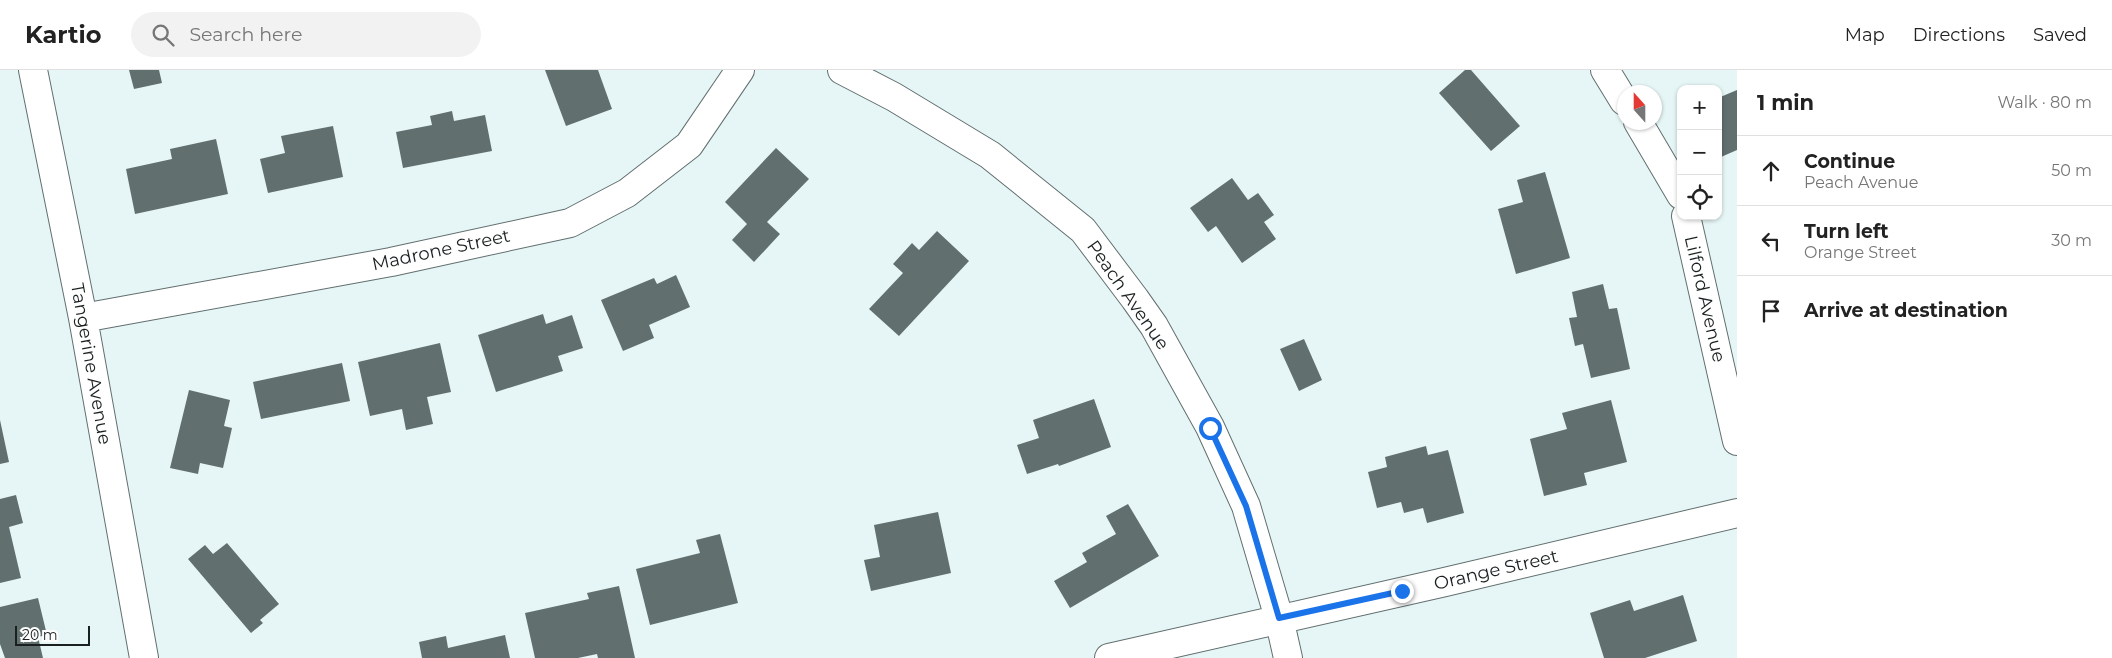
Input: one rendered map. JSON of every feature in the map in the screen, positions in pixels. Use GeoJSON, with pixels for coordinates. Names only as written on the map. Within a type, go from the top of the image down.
{"type":"FeatureCollection","features":[{"type":"Feature","properties":{"kind":"street","name":"Tangerine Avenue"},"geometry":{"type":"LineString","coordinates":[[33,70],[83,318],[144,658]]}},
{"type":"Feature","properties":{"kind":"street","name":"Madrone Street"},"geometry":{"type":"LineString","coordinates":[[83,318],[391,262],[570,223],[627,193],[689,145],[740,70]]}},
{"type":"Feature","properties":{"kind":"street","name":"Peach Avenue"},"geometry":{"type":"LineString","coordinates":[[842,70],[894,97],[990,155],[1083,230],[1154,326],[1210,428],[1246,506],[1279,618],[1288,658]]}},
{"type":"Feature","properties":{"kind":"street"},"geometry":{"type":"LineString","coordinates":[[1605,70],[1617,90]]}},
{"type":"Feature","properties":{"kind":"street"},"geometry":{"type":"LineString","coordinates":[[1643,130],[1677,188]]}},
{"type":"Feature","properties":{"kind":"street","name":"Lilford Avenue"},"geometry":{"type":"LineString","coordinates":[[1687,220],[1737,441]]}},
{"type":"Feature","properties":{"kind":"street","name":"Orange Street"},"geometry":{"type":"LineString","coordinates":[[1109,658],[1279,618],[1445,582],[1737,513]]}},
{"type":"Feature","properties":{"kind":"building"},"geometry":{"type":"Polygon","coordinates":[[[129,70],[159,70],[162,83],[134,89],[129,70]]]}},
{"type":"Feature","properties":{"kind":"building"},"geometry":{"type":"Polygon","coordinates":[[[545,70],[598,70],[612,109],[566,126],[545,70]]]}},
{"type":"Feature","properties":{"kind":"building"},"geometry":{"type":"Polygon","coordinates":[[[1465,70],[1471,70],[1520,126],[1491,151],[1439,93],[1465,70]]]}},
{"type":"Feature","properties":{"kind":"building"},"geometry":{"type":"Polygon","coordinates":[[[1737,90],[1737,150],[1722,157],[1722,130],[1722,96],[1737,90]]]}},
{"type":"Feature","properties":{"kind":"building"},"geometry":{"type":"Polygon","coordinates":[[[452,111],[454,121],[485,115],[492,151],[403,168],[396,132],[432,125],[430,116],[452,111]]]}},
{"type":"Feature","properties":{"kind":"building"},"geometry":{"type":"Polygon","coordinates":[[[333,126],[343,177],[268,193],[260,159],[285,153],[281,136],[333,126]]]}},
{"type":"Feature","properties":{"kind":"building"},"geometry":{"type":"Polygon","coordinates":[[[216,139],[228,194],[135,214],[126,169],[172,159],[170,149],[216,139]]]}},
{"type":"Feature","properties":{"kind":"building"},"geometry":{"type":"Polygon","coordinates":[[[776,148],[809,179],[767,222],[780,234],[754,262],[732,240],[747,224],[725,202],[776,148]]]}},
{"type":"Feature","properties":{"kind":"building"},"geometry":{"type":"Polygon","coordinates":[[[1545,172],[1570,258],[1516,274],[1498,209],[1523,202],[1517,180],[1545,172]]]}},
{"type":"Feature","properties":{"kind":"building"},"geometry":{"type":"Polygon","coordinates":[[[1232,178],[1248,200],[1258,193],[1274,215],[1264,222],[1276,239],[1242,263],[1216,226],[1208,232],[1190,208],[1232,178]]]}},
{"type":"Feature","properties":{"kind":"building"},"geometry":{"type":"Polygon","coordinates":[[[937,231],[969,261],[899,336],[869,309],[903,273],[893,264],[912,243],[919,250],[937,231]]]}},
{"type":"Feature","properties":{"kind":"building"},"geometry":{"type":"Polygon","coordinates":[[[676,275],[690,307],[649,325],[654,338],[623,351],[601,300],[654,278],[657,284],[676,275]]]}},
{"type":"Feature","properties":{"kind":"building"},"geometry":{"type":"Polygon","coordinates":[[[1603,284],[1609,309],[1617,308],[1630,369],[1591,378],[1583,344],[1575,346],[1569,318],[1577,317],[1572,292],[1603,284]]]}},
{"type":"Feature","properties":{"kind":"building"},"geometry":{"type":"Polygon","coordinates":[[[543,314],[546,324],[572,315],[583,348],[558,356],[563,371],[496,392],[478,335],[543,314]]]}},
{"type":"Feature","properties":{"kind":"building"},"geometry":{"type":"Polygon","coordinates":[[[1304,339],[1322,380],[1299,391],[1280,349],[1304,339]]]}},
{"type":"Feature","properties":{"kind":"building"},"geometry":{"type":"Polygon","coordinates":[[[440,343],[451,392],[427,397],[433,424],[406,430],[402,409],[370,416],[358,362],[440,343]]]}},
{"type":"Feature","properties":{"kind":"building"},"geometry":{"type":"Polygon","coordinates":[[[342,363],[350,401],[261,419],[253,382],[342,363]]]}},
{"type":"Feature","properties":{"kind":"building"},"geometry":{"type":"Polygon","coordinates":[[[189,390],[230,400],[224,426],[232,428],[223,468],[200,463],[198,474],[170,468],[189,390]]]}},
{"type":"Feature","properties":{"kind":"building"},"geometry":{"type":"Polygon","coordinates":[[[1094,399],[1111,447],[1059,466],[1058,464],[1027,474],[1017,445],[1039,438],[1033,420],[1094,399]]]}},
{"type":"Feature","properties":{"kind":"building"},"geometry":{"type":"Polygon","coordinates":[[[1611,400],[1627,462],[1584,473],[1587,485],[1544,496],[1530,439],[1567,429],[1562,413],[1611,400]]]}},
{"type":"Feature","properties":{"kind":"building"},"geometry":{"type":"Polygon","coordinates":[[[0,420],[9,462],[0,464],[0,420]]]}},
{"type":"Feature","properties":{"kind":"building"},"geometry":{"type":"Polygon","coordinates":[[[1426,446],[1428,455],[1448,450],[1464,513],[1427,523],[1423,508],[1404,513],[1401,502],[1377,508],[1368,472],[1387,467],[1385,457],[1426,446]]]}},
{"type":"Feature","properties":{"kind":"building"},"geometry":{"type":"Polygon","coordinates":[[[16,495],[23,523],[9,527],[21,578],[0,583],[0,499],[16,495]]]}},
{"type":"Feature","properties":{"kind":"building"},"geometry":{"type":"Polygon","coordinates":[[[1128,504],[1159,556],[1070,608],[1054,581],[1087,562],[1082,553],[1116,534],[1106,516],[1128,504]]]}},
{"type":"Feature","properties":{"kind":"building"},"geometry":{"type":"Polygon","coordinates":[[[938,512],[951,573],[871,591],[864,560],[880,557],[874,525],[938,512]]]}},
{"type":"Feature","properties":{"kind":"building"},"geometry":{"type":"Polygon","coordinates":[[[720,534],[738,603],[650,625],[636,569],[700,553],[696,540],[720,534]]]}},
{"type":"Feature","properties":{"kind":"building"},"geometry":{"type":"Polygon","coordinates":[[[227,543],[279,604],[260,620],[263,623],[251,633],[188,559],[205,545],[213,554],[227,543]]]}},
{"type":"Feature","properties":{"kind":"building"},"geometry":{"type":"Polygon","coordinates":[[[619,586],[635,658],[598,658],[597,654],[578,658],[535,658],[525,613],[589,599],[587,593],[619,586]]]}},
{"type":"Feature","properties":{"kind":"building"},"geometry":{"type":"Polygon","coordinates":[[[1683,595],[1697,641],[1645,658],[1604,658],[1590,613],[1630,600],[1634,611],[1683,595]]]}},
{"type":"Feature","properties":{"kind":"building"},"geometry":{"type":"Polygon","coordinates":[[[38,598],[47,635],[38,637],[43,658],[5,658],[0,644],[0,607],[38,598]]]}},
{"type":"Feature","properties":{"kind":"building"},"geometry":{"type":"Polygon","coordinates":[[[505,635],[510,658],[422,658],[419,642],[446,636],[448,648],[505,635]]]}},
{"type":"Feature","properties":{"kind":"route"},"geometry":{"type":"LineString","coordinates":[[1210,428],[1246,506],[1279,618],[1402,591]]}}]}
